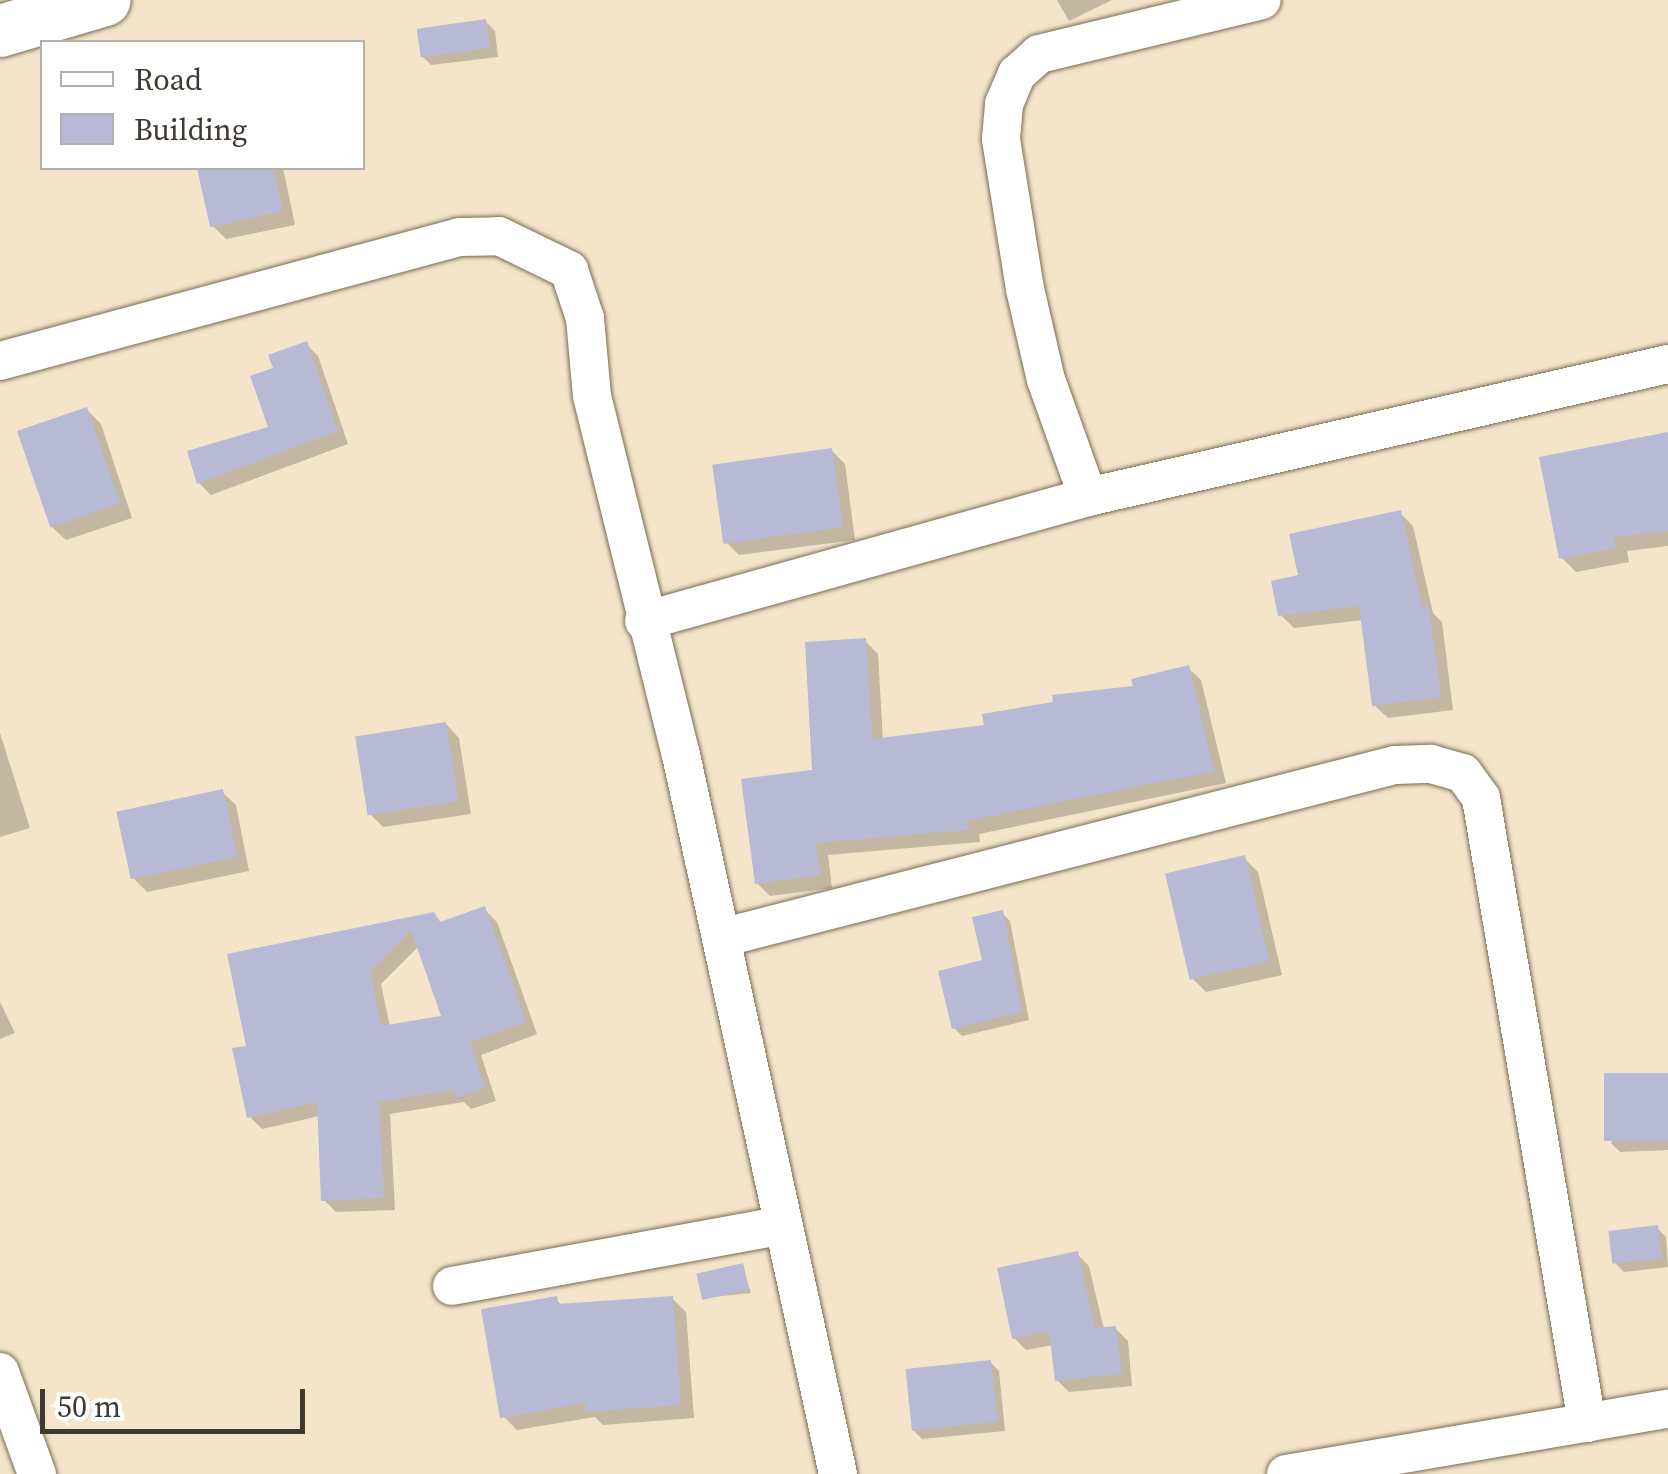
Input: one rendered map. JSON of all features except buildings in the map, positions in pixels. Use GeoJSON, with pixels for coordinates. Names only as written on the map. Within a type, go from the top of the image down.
{"type":"FeatureCollection","features":[{"type":"Feature","properties":{"kind":"main road"},"geometry":{"type":"LineString","coordinates":[[0,31],[105,0]]}},
{"type":"Feature","properties":{"kind":"street"},"geometry":{"type":"LineString","coordinates":[[1088,498],[1046,380],[1025,289],[1002,139],[1004,104],[1016,74],[1038,54],[1262,0]]}},
{"type":"Feature","properties":{"kind":"street"},"geometry":{"type":"LineString","coordinates":[[0,361],[460,237],[499,236],[540,250],[569,270],[585,318],[592,396],[721,938],[838,1474]]}},
{"type":"Feature","properties":{"kind":"street"},"geometry":{"type":"LineString","coordinates":[[644,622],[1088,498],[1668,364]]}},
{"type":"Feature","properties":{"kind":"street"},"geometry":{"type":"LineString","coordinates":[[721,938],[1395,765],[1431,764],[1463,773],[1480,798],[1587,1423]]}},
{"type":"Feature","properties":{"kind":"street"},"geometry":{"type":"LineString","coordinates":[[452,1286],[783,1225]]}},
{"type":"Feature","properties":{"kind":"street"},"geometry":{"type":"LineString","coordinates":[[0,1372],[37,1474]]}},
{"type":"Feature","properties":{"kind":"street"},"geometry":{"type":"LineString","coordinates":[[1286,1474],[1668,1409]]}}]}
